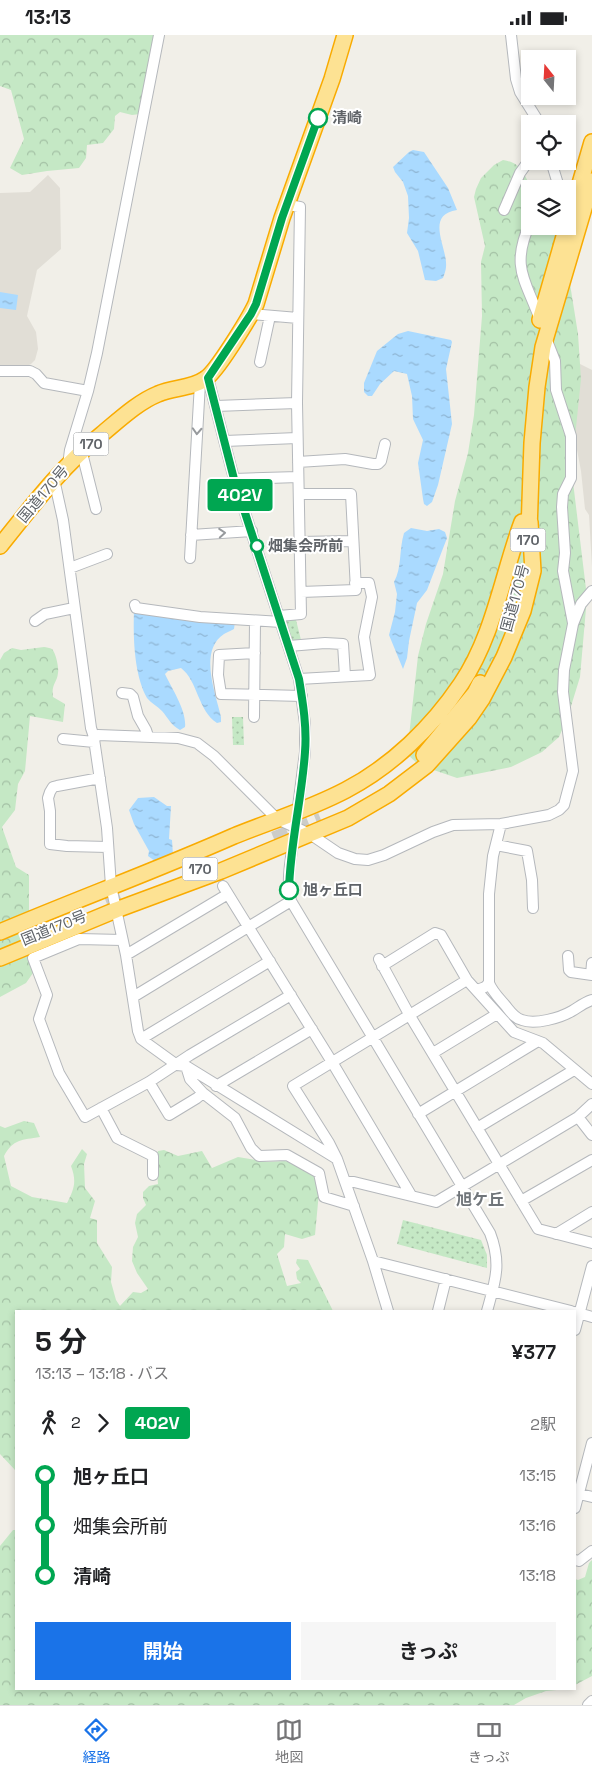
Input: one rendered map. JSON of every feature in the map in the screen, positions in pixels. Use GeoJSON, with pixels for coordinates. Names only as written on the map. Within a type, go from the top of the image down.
{"type":"FeatureCollection","features":[{"type":"Feature","properties":{"kind":"highway"},"geometry":{"type":"LineString","coordinates":[[204,380],[251,314],[332,79],[344,35]]}},
{"type":"Feature","properties":{"kind":"highway","name":"国道170号"},"geometry":{"type":"LineString","coordinates":[[576,181],[592,142]]}},
{"type":"Feature","properties":{"kind":"highway","name":"国道170号"},"geometry":{"type":"LineString","coordinates":[[576,189],[592,181]]}},
{"type":"Feature","properties":{"kind":"highway","name":"国道170号"},"geometry":{"type":"LineString","coordinates":[[319,816],[380,779],[402,762],[414,752],[443,720],[468,688],[489,648],[507,606],[526,522],[536,387],[564,235]]}},
{"type":"Feature","properties":{"kind":"highway","name":"国道170号"},"geometry":{"type":"LineString","coordinates":[[526,522],[523,444],[527,396],[534,345],[564,235]]}},
{"type":"Feature","properties":{"kind":"highway","name":"国道170号"},"geometry":{"type":"LineString","coordinates":[[0,545],[54,479],[100,436],[154,396],[204,380]]}},
{"type":"Feature","properties":{"kind":"highway"},"geometry":{"type":"LineString","coordinates":[[0,958],[115,899],[274,830],[298,811],[346,791],[409,745],[437,715],[462,683],[482,644],[499,600],[511,550],[526,522]]}},
{"type":"Feature","properties":{"kind":"highway"},"geometry":{"type":"LineString","coordinates":[[0,932],[221,871],[294,834],[310,834],[348,818],[389,794],[409,779],[438,754],[469,718],[482,699],[504,657],[523,611],[533,571],[526,522]]}},
{"type":"Feature","properties":{"kind":"highway","name":"国道170号"},"geometry":{"type":"LineString","coordinates":[[0,941],[115,899]]}},
{"type":"Feature","properties":{"kind":"highway","name":"国道170号"},"geometry":{"type":"LineString","coordinates":[[0,950],[115,899]]}},
{"type":"Feature","properties":{"kind":"street"},"geometry":{"type":"LineString","coordinates":[[68,465],[72,442],[88,391],[113,273],[159,35]]}},
{"type":"Feature","properties":{"kind":"street"},"geometry":{"type":"LineString","coordinates":[[511,35],[516,79],[520,92],[534,115]]}},
{"type":"Feature","properties":{"kind":"street"},"geometry":{"type":"LineString","coordinates":[[504,210],[522,170]]}},
{"type":"Feature","properties":{"kind":"street"},"geometry":{"type":"LineString","coordinates":[[135,605],[136,608],[154,612],[255,621],[280,619],[301,614],[297,403],[300,207],[288,205]]}},
{"type":"Feature","properties":{"kind":"street"},"geometry":{"type":"LineString","coordinates":[[525,235],[520,259],[524,284],[534,303],[540,321]]}},
{"type":"Feature","properties":{"kind":"street"},"geometry":{"type":"LineString","coordinates":[[251,314],[298,318]]}},
{"type":"Feature","properties":{"kind":"street"},"geometry":{"type":"LineString","coordinates":[[260,362],[270,316]]}},
{"type":"Feature","properties":{"kind":"street"},"geometry":{"type":"LineString","coordinates":[[546,337],[555,361],[556,390],[571,436],[571,478],[563,495],[562,507],[565,553],[563,571],[574,624]]}},
{"type":"Feature","properties":{"kind":"street"},"geometry":{"type":"LineString","coordinates":[[0,371],[30,371],[36,374],[44,383],[88,391]]}},
{"type":"Feature","properties":{"kind":"street"},"geometry":{"type":"LineString","coordinates":[[204,380],[216,406],[234,479],[299,679],[302,696],[305,752],[289,878],[291,901],[484,1221],[495,1245],[497,1266],[487,1310]]}},
{"type":"Feature","properties":{"kind":"street"},"geometry":{"type":"LineString","coordinates":[[190,558],[204,380]]}},
{"type":"Feature","properties":{"kind":"street"},"geometry":{"type":"LineString","coordinates":[[216,406],[297,403]]}},
{"type":"Feature","properties":{"kind":"street"},"geometry":{"type":"LineString","coordinates":[[225,441],[298,438]]}},
{"type":"Feature","properties":{"kind":"street"},"geometry":{"type":"LineString","coordinates":[[298,462],[345,459],[373,464],[378,463],[381,461],[385,444]]}},
{"type":"Feature","properties":{"kind":"street"},"geometry":{"type":"LineString","coordinates":[[82,453],[96,509]]}},
{"type":"Feature","properties":{"kind":"street"},"geometry":{"type":"LineString","coordinates":[[234,479],[298,477]]}},
{"type":"Feature","properties":{"kind":"street"},"geometry":{"type":"LineString","coordinates":[[54,479],[70,568],[115,899],[138,1031],[142,1039],[181,1066],[337,1159]]}},
{"type":"Feature","properties":{"kind":"street"},"geometry":{"type":"LineString","coordinates":[[299,494],[351,494],[356,589],[301,592]]}},
{"type":"Feature","properties":{"kind":"street"},"geometry":{"type":"LineString","coordinates":[[191,535],[252,531]]}},
{"type":"Feature","properties":{"kind":"street"},"geometry":{"type":"LineString","coordinates":[[300,542],[353,541]]}},
{"type":"Feature","properties":{"kind":"street"},"geometry":{"type":"LineString","coordinates":[[70,568],[107,555]]}},
{"type":"Feature","properties":{"kind":"street"},"geometry":{"type":"LineString","coordinates":[[299,679],[370,675],[364,637],[372,593],[369,583],[355,583]]}},
{"type":"Feature","properties":{"kind":"street"},"geometry":{"type":"LineString","coordinates":[[310,834],[338,853],[355,859],[368,860],[453,825],[501,824],[549,815],[559,810],[564,805],[573,771],[565,715],[564,670],[574,624],[581,604],[592,591]]}},
{"type":"Feature","properties":{"kind":"street"},"geometry":{"type":"LineString","coordinates":[[35,621],[45,614],[74,608]]}},
{"type":"Feature","properties":{"kind":"street"},"geometry":{"type":"LineString","coordinates":[[254,717],[255,621]]}},
{"type":"Feature","properties":{"kind":"street"},"geometry":{"type":"LineString","coordinates":[[288,646],[325,643],[342,644],[345,676]]}},
{"type":"Feature","properties":{"kind":"street"},"geometry":{"type":"LineString","coordinates":[[255,653],[219,655],[218,675],[221,694],[302,696]]}},
{"type":"Feature","properties":{"kind":"street"},"geometry":{"type":"LineString","coordinates":[[122,693],[130,694],[133,697],[138,716],[148,736]]}},
{"type":"Feature","properties":{"kind":"street"},"geometry":{"type":"LineString","coordinates":[[63,739],[94,739],[98,735],[188,739],[205,748],[274,830],[294,834]]}},
{"type":"Feature","properties":{"kind":"street"},"geometry":{"type":"LineString","coordinates":[[100,779],[57,786],[50,792],[48,799],[50,843],[68,846],[108,847]]}},
{"type":"Feature","properties":{"kind":"street"},"geometry":{"type":"LineString","coordinates":[[501,824],[489,894],[488,983],[491,989],[514,1016],[529,1022],[556,1017],[592,1000]]}},
{"type":"Feature","properties":{"kind":"street"},"geometry":{"type":"LineString","coordinates":[[496,845],[527,851],[532,880],[533,908]]}},
{"type":"Feature","properties":{"kind":"street"},"geometry":{"type":"LineString","coordinates":[[126,955],[226,890],[411,1195]]}},
{"type":"Feature","properties":{"kind":"street"},"geometry":{"type":"LineString","coordinates":[[132,997],[291,901]]}},
{"type":"Feature","properties":{"kind":"street"},"geometry":{"type":"LineString","coordinates":[[592,1084],[543,1043],[514,1032],[467,980],[441,935],[435,933],[380,963],[538,1229],[592,1243]]}},
{"type":"Feature","properties":{"kind":"street"},"geometry":{"type":"LineString","coordinates":[[122,940],[79,939],[33,958],[47,995],[39,1019],[59,1073],[85,1117],[181,1066],[190,1055],[291,995]]}},
{"type":"Feature","properties":{"kind":"street"},"geometry":{"type":"LineString","coordinates":[[568,956],[571,972],[592,975],[592,963]]}},
{"type":"Feature","properties":{"kind":"street"},"geometry":{"type":"LineString","coordinates":[[142,1039],[270,961]]}},
{"type":"Feature","properties":{"kind":"street"},"geometry":{"type":"LineString","coordinates":[[388,1310],[373,1261],[337,1159],[293,1086],[467,980]]}},
{"type":"Feature","properties":{"kind":"street"},"geometry":{"type":"LineString","coordinates":[[477,990],[485,987],[488,983]]}},
{"type":"Feature","properties":{"kind":"street"},"geometry":{"type":"LineString","coordinates":[[433,1053],[497,1014]]}},
{"type":"Feature","properties":{"kind":"street"},"geometry":{"type":"LineString","coordinates":[[216,1086],[312,1029]]}},
{"type":"Feature","properties":{"kind":"street"},"geometry":{"type":"LineString","coordinates":[[418,1114],[538,1041]]}},
{"type":"Feature","properties":{"kind":"street"},"geometry":{"type":"LineString","coordinates":[[181,1066],[203,1093],[235,1118],[251,1149],[259,1156],[287,1155],[319,1173],[324,1197],[354,1206]]}},
{"type":"Feature","properties":{"kind":"street"},"geometry":{"type":"LineString","coordinates":[[477,1128],[574,1070]]}},
{"type":"Feature","properties":{"kind":"street"},"geometry":{"type":"LineString","coordinates":[[149,1082],[169,1115],[203,1093]]}},
{"type":"Feature","properties":{"kind":"street"},"geometry":{"type":"LineString","coordinates":[[346,1182],[354,1182],[436,1202],[578,1117],[592,1105]]}},
{"type":"Feature","properties":{"kind":"street"},"geometry":{"type":"LineString","coordinates":[[101,1108],[117,1138],[153,1157],[153,1175]]}},
{"type":"Feature","properties":{"kind":"street"},"geometry":{"type":"LineString","coordinates":[[578,1117],[592,1135]]}},
{"type":"Feature","properties":{"kind":"street"},"geometry":{"type":"LineString","coordinates":[[521,1201],[592,1160]]}},
{"type":"Feature","properties":{"kind":"street"},"geometry":{"type":"LineString","coordinates":[[556,1234],[592,1212]]}},
{"type":"Feature","properties":{"kind":"street"},"geometry":{"type":"LineString","coordinates":[[373,1261],[492,1291],[537,1307],[560,1310]]}},
{"type":"Feature","properties":{"kind":"street"},"geometry":{"type":"LineString","coordinates":[[576,1310],[592,1266]]}},
{"type":"Feature","properties":{"kind":"street"},"geometry":{"type":"LineString","coordinates":[[438,1310],[446,1279]]}},
{"type":"Feature","properties":{"kind":"street"},"geometry":{"type":"LineString","coordinates":[[576,1312],[592,1317]]}},
{"type":"Feature","properties":{"kind":"street"},"geometry":{"type":"LineString","coordinates":[[592,1443],[577,1493],[592,1497]]}},
{"type":"Feature","properties":{"kind":"street"},"geometry":{"type":"LineString","coordinates":[[576,1560],[579,1561],[592,1551]]}},
{"type":"Feature","properties":{"kind":"street"},"geometry":{"type":"LineString","coordinates":[[588,1705],[592,1701]]}},
{"type":"Feature","properties":{"kind":"shaded area"},"geometry":{"type":"Polygon","coordinates":[[[48,175],[60,188],[61,249],[37,270],[27,316],[36,332],[38,349],[35,360],[21,369],[0,368],[0,193],[30,192],[48,175]]]}},
{"type":"Feature","properties":{"kind":"shaded area"},"geometry":{"type":"Polygon","coordinates":[[[574,361],[592,370],[592,567],[589,515],[585,509],[581,471],[571,418],[574,361]]]}},
{"type":"Feature","properties":{"kind":"green space"},"geometry":{"type":"Polygon","coordinates":[[[0,35],[156,35],[140,114],[132,115],[120,112],[115,116],[114,129],[103,143],[87,145],[86,158],[79,168],[22,175],[10,168],[24,139],[11,90],[0,86],[0,35]]]}},
{"type":"Feature","properties":{"kind":"green space"},"geometry":{"type":"Polygon","coordinates":[[[503,160],[509,161],[521,170],[527,180],[521,180],[521,235],[556,235],[570,284],[578,334],[581,379],[574,447],[573,482],[587,597],[580,677],[568,716],[559,737],[542,752],[511,767],[457,778],[419,765],[407,754],[418,656],[426,624],[443,574],[455,501],[468,453],[474,415],[482,316],[481,262],[485,246],[474,197],[481,178],[494,165],[503,160]]]}},
{"type":"Feature","properties":{"kind":"green space"},"geometry":{"type":"Polygon","coordinates":[[[286,620],[296,620],[302,644],[293,645],[286,620]]]}},
{"type":"Feature","properties":{"kind":"green space"},"geometry":{"type":"Polygon","coordinates":[[[44,647],[52,649],[57,661],[58,673],[53,689],[53,697],[65,704],[63,722],[30,716],[25,771],[18,784],[15,810],[2,827],[16,867],[29,875],[29,957],[33,973],[26,983],[0,997],[0,660],[4,653],[12,648],[21,650],[44,647]]]}},
{"type":"Feature","properties":{"kind":"green space"},"geometry":{"type":"Polygon","coordinates":[[[232,717],[243,717],[244,745],[233,745],[232,717]]]}},
{"type":"Feature","properties":{"kind":"green space"},"geometry":{"type":"Polygon","coordinates":[[[24,1121],[34,1123],[40,1137],[15,1143],[7,1150],[4,1156],[11,1186],[32,1197],[67,1203],[74,1185],[71,1166],[82,1149],[87,1154],[84,1164],[85,1188],[95,1201],[90,1218],[97,1220],[97,1243],[112,1267],[111,1282],[116,1300],[120,1306],[133,1292],[141,1293],[148,1289],[137,1273],[132,1261],[133,1247],[138,1237],[135,1223],[137,1214],[146,1205],[143,1192],[149,1186],[158,1184],[156,1159],[158,1151],[164,1150],[178,1156],[202,1151],[212,1168],[238,1157],[267,1162],[285,1161],[299,1165],[315,1174],[319,1192],[315,1235],[302,1239],[285,1234],[284,1247],[277,1254],[287,1286],[301,1283],[297,1279],[296,1272],[300,1269],[296,1263],[297,1259],[308,1260],[333,1310],[15,1310],[15,1470],[0,1454],[0,1126],[5,1128],[24,1121]]]}},
{"type":"Feature","properties":{"kind":"green space"},"geometry":{"type":"Polygon","coordinates":[[[403,1220],[481,1240],[487,1255],[487,1268],[397,1244],[403,1220]]]}},
{"type":"Feature","properties":{"kind":"green space"},"geometry":{"type":"Polygon","coordinates":[[[15,1530],[15,1690],[557,1690],[546,1691],[526,1698],[514,1705],[0,1705],[0,1546],[15,1530]]]}},
{"type":"Feature","properties":{"kind":"green space"},"geometry":{"type":"Polygon","coordinates":[[[592,1560],[592,1676],[576,1684],[576,1579],[585,1577],[589,1563],[592,1560]]]}},
{"type":"Feature","properties":{"kind":"water"},"geometry":{"type":"Polygon","coordinates":[[[413,150],[424,152],[448,188],[457,210],[447,213],[442,218],[440,233],[446,267],[443,278],[436,281],[425,280],[418,251],[407,233],[409,218],[408,196],[403,182],[393,167],[413,150]]]}},
{"type":"Feature","properties":{"kind":"water"},"geometry":{"type":"Polygon","coordinates":[[[0,292],[18,295],[16,310],[0,308],[0,292]]]}},
{"type":"Feature","properties":{"kind":"water"},"geometry":{"type":"Polygon","coordinates":[[[408,331],[451,340],[452,342],[446,369],[452,424],[438,485],[432,502],[427,506],[424,504],[418,463],[423,440],[413,419],[412,396],[407,374],[394,371],[380,384],[372,396],[368,396],[364,392],[364,383],[377,351],[398,334],[408,331]]]}},
{"type":"Feature","properties":{"kind":"water"},"geometry":{"type":"Polygon","coordinates":[[[411,528],[427,531],[439,529],[445,532],[447,538],[427,590],[417,603],[407,658],[403,669],[389,635],[395,612],[397,594],[394,582],[397,577],[402,539],[404,533],[411,528]]]}},
{"type":"Feature","properties":{"kind":"water"},"geometry":{"type":"Polygon","coordinates":[[[134,611],[235,622],[234,629],[224,634],[216,642],[210,662],[221,722],[217,723],[211,718],[191,680],[181,668],[168,671],[165,674],[184,714],[185,727],[180,730],[177,728],[147,698],[137,667],[134,644],[134,611]]]}},
{"type":"Feature","properties":{"kind":"water"},"geometry":{"type":"Polygon","coordinates":[[[154,797],[167,806],[171,806],[169,839],[172,840],[173,855],[155,861],[148,856],[149,851],[134,824],[129,810],[138,798],[154,797]]]}},
{"type":"Feature","properties":{"kind":"tunnel"},"geometry":{"type":"LineString","coordinates":[[274,839],[321,820]]}},
{"type":"Feature","properties":{"kind":"tunnel"},"geometry":{"type":"LineString","coordinates":[[105,899],[125,891]]}},
{"type":"Feature","properties":{"kind":"bus line","name":"402V"},"geometry":{"type":"LineString","coordinates":[[289,890],[305,752],[302,696],[299,679],[234,479],[208,378],[256,304],[282,218],[318,118]]}},
{"type":"Feature","properties":{"kind":"place","name":"清崎"},"geometry":{"type":"Point","coordinates":[318,118]}},
{"type":"Feature","properties":{"kind":"place","name":"畑集会所前"},"geometry":{"type":"Point","coordinates":[257,546]}},
{"type":"Feature","properties":{"kind":"place","name":"旭ヶ丘口"},"geometry":{"type":"Point","coordinates":[289,890]}},
{"type":"Feature","properties":{"kind":"district","name":"旭ケ丘"},"geometry":{"type":"Point","coordinates":[480,1199]}}]}
